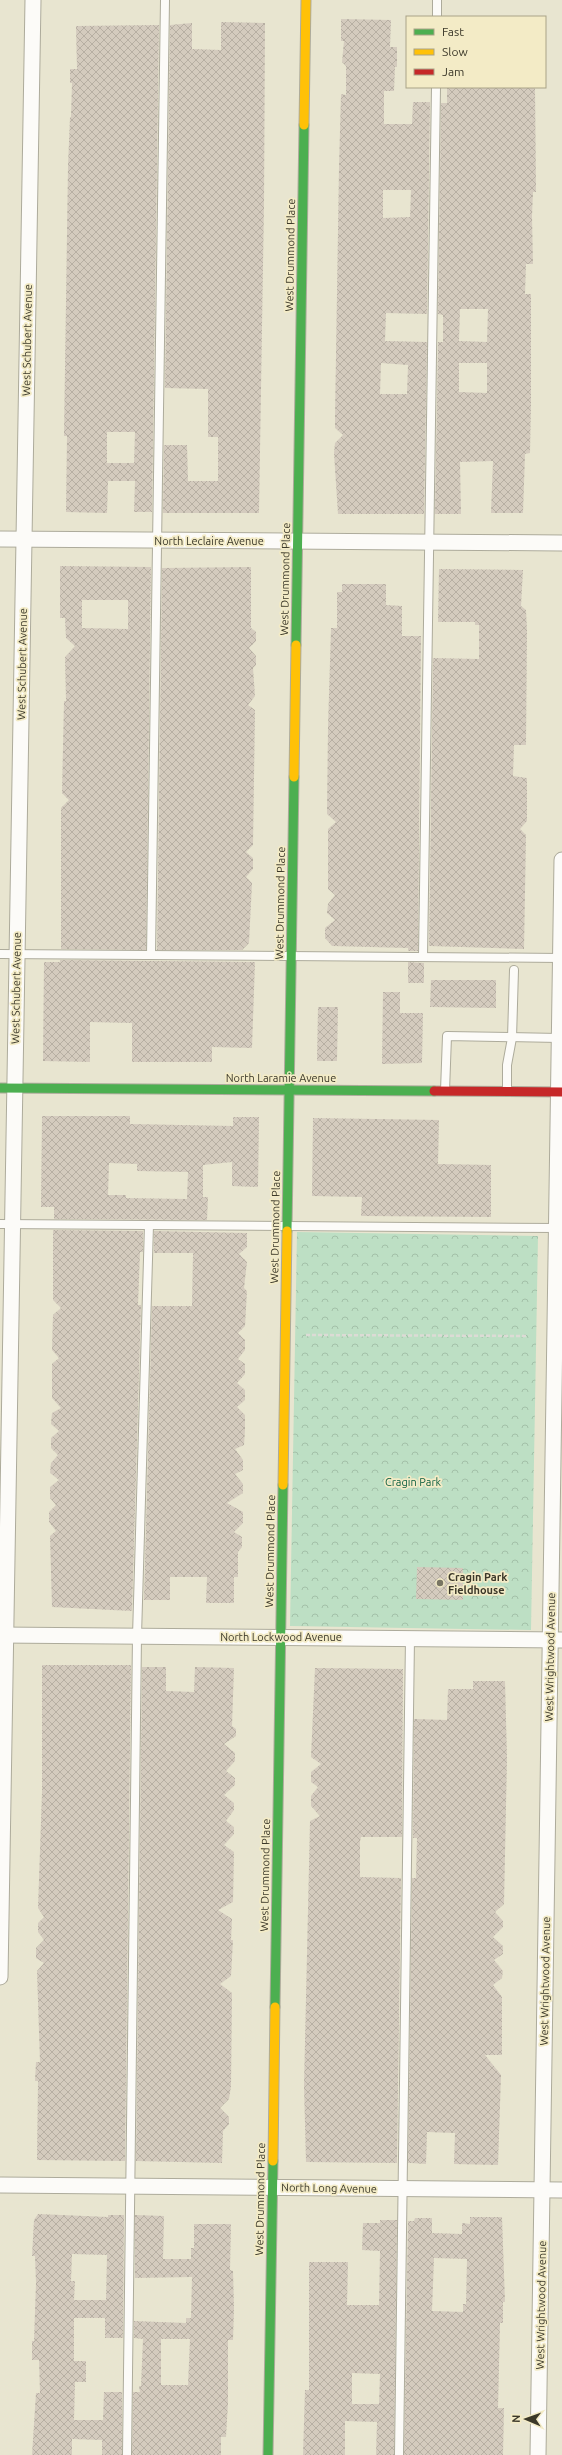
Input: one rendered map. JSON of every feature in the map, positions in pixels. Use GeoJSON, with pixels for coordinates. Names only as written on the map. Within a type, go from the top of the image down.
{"type":"FeatureCollection","features":[{"type":"Feature","properties":{"kind":"street","name":"West Schubert Avenue"},"geometry":{"type":"LineString","coordinates":[[0,1976],[7,1088],[17,954],[33,0]]}},
{"type":"Feature","properties":{"kind":"street","name":"West Drummond Place"},"geometry":{"type":"LineString","coordinates":[[268,2455],[306,0]]}},
{"type":"Feature","properties":{"kind":"street","name":"North Leclaire Avenue"},"geometry":{"type":"LineString","coordinates":[[0,539],[562,543]]}},
{"type":"Feature","properties":{"kind":"street","name":"West Wrightwood Avenue"},"geometry":{"type":"LineString","coordinates":[[538,2455],[542,2190],[556,1639],[560,1092],[559,1038],[562,860]]}},
{"type":"Feature","properties":{"kind":"street","name":"North Laramie Avenue"},"geometry":{"type":"LineString","coordinates":[[7,1088],[560,1092]]}},
{"type":"Feature","properties":{"kind":"street","name":"North Lockwood Avenue"},"geometry":{"type":"LineString","coordinates":[[2,1635],[556,1639]]}},
{"type":"Feature","properties":{"kind":"street","name":"North Long Avenue"},"geometry":{"type":"LineString","coordinates":[[0,2185],[562,2190]]}},
{"type":"Feature","properties":{"kind":"lane"},"geometry":{"type":"LineString","coordinates":[[151,955],[165,0]]}},
{"type":"Feature","properties":{"kind":"lane"},"geometry":{"type":"LineString","coordinates":[[437,0],[437,16]]}},
{"type":"Feature","properties":{"kind":"lane"},"geometry":{"type":"LineString","coordinates":[[423,957],[436,88]]}},
{"type":"Feature","properties":{"kind":"lane"},"geometry":{"type":"LineString","coordinates":[[0,954],[561,958]]}},
{"type":"Feature","properties":{"kind":"lane"},"geometry":{"type":"LineString","coordinates":[[507,1091],[507,1065],[512,1038],[514,970]]}},
{"type":"Feature","properties":{"kind":"lane"},"geometry":{"type":"LineString","coordinates":[[445,1091],[447,1036],[559,1038]]}},
{"type":"Feature","properties":{"kind":"lane"},"geometry":{"type":"LineString","coordinates":[[6,1224],[559,1228]]}},
{"type":"Feature","properties":{"kind":"lane"},"geometry":{"type":"LineString","coordinates":[[127,2455],[137,1636],[149,1225]]}},
{"type":"Feature","properties":{"kind":"lane"},"geometry":{"type":"LineString","coordinates":[[399,2455],[410,1638]]}},
{"type":"Feature","properties":{"kind":"path"},"geometry":{"type":"LineString","coordinates":[[306,1336],[526,1336]]}},
{"type":"Feature","properties":{"kind":"green space","name":"Cragin Park"},"geometry":{"type":"Polygon","coordinates":[[[297,1232],[538,1236],[531,1630],[290,1626],[297,1232]]]}},
{"type":"Feature","properties":{"kind":"building"},"geometry":{"type":"Polygon","coordinates":[[[341,19],[391,20],[390,47],[397,47],[397,67],[395,67],[394,91],[384,91],[384,124],[412,124],[413,102],[430,102],[427,314],[386,313],[385,341],[427,342],[424,514],[338,514],[334,453],[335,443],[343,435],[335,428],[339,167],[341,94],[346,95],[346,66],[342,62],[344,41],[341,41],[341,19]],[[383,190],[383,218],[410,217],[411,190],[383,190]],[[381,363],[380,394],[407,394],[408,365],[381,363]]]}},
{"type":"Feature","properties":{"kind":"building"},"geometry":{"type":"Polygon","coordinates":[[[221,22],[265,23],[264,204],[259,513],[163,513],[164,445],[187,445],[188,481],[218,481],[218,437],[208,437],[208,389],[165,388],[170,25],[192,23],[192,49],[221,50],[221,22]]]}},
{"type":"Feature","properties":{"kind":"building"},"geometry":{"type":"Polygon","coordinates":[[[159,25],[152,512],[134,512],[135,481],[108,481],[107,513],[66,512],[67,436],[64,436],[68,166],[72,83],[70,83],[70,69],[77,69],[76,26],[159,25]],[[107,432],[107,463],[134,463],[135,432],[107,432]]]}},
{"type":"Feature","properties":{"kind":"building"},"geometry":{"type":"Polygon","coordinates":[[[447,88],[535,88],[536,192],[533,192],[532,216],[533,264],[526,264],[525,294],[531,294],[530,453],[525,454],[523,513],[491,513],[493,461],[460,462],[461,514],[435,514],[438,342],[443,342],[443,315],[438,314],[441,103],[447,103],[447,88]],[[460,309],[459,341],[487,342],[488,309],[460,309]],[[459,363],[459,392],[487,393],[487,363],[459,363]]]}},
{"type":"Feature","properties":{"kind":"building"},"geometry":{"type":"Polygon","coordinates":[[[60,566],[151,567],[146,950],[61,949],[61,808],[69,800],[62,793],[64,701],[66,701],[65,657],[75,646],[66,638],[65,618],[60,618],[60,566]],[[82,600],[82,628],[128,629],[128,600],[82,600]]]}},
{"type":"Feature","properties":{"kind":"building"},"geometry":{"type":"Polygon","coordinates":[[[251,567],[251,628],[256,632],[256,641],[249,648],[256,656],[256,665],[253,668],[255,696],[248,705],[255,710],[253,845],[246,852],[253,858],[253,869],[246,877],[252,883],[249,943],[242,950],[157,950],[162,568],[251,567]]]}},
{"type":"Feature","properties":{"kind":"building"},"geometry":{"type":"Polygon","coordinates":[[[439,569],[523,570],[521,606],[526,610],[527,630],[526,745],[514,745],[513,776],[527,778],[527,821],[520,829],[526,835],[524,949],[429,946],[433,658],[479,659],[479,625],[475,625],[475,622],[438,622],[439,569]]]}},
{"type":"Feature","properties":{"kind":"building"},"geometry":{"type":"Polygon","coordinates":[[[342,584],[386,584],[386,605],[402,606],[402,636],[421,636],[418,951],[408,951],[408,948],[332,946],[325,938],[325,928],[335,920],[327,913],[328,904],[335,895],[328,889],[328,829],[336,822],[327,814],[328,727],[331,628],[337,628],[337,592],[342,592],[342,584]]]}},
{"type":"Feature","properties":{"kind":"building"},"geometry":{"type":"Polygon","coordinates":[[[60,960],[255,962],[252,1048],[212,1047],[212,1062],[132,1062],[132,1023],[90,1022],[90,1062],[43,1061],[44,962],[60,962],[60,960]]]}},
{"type":"Feature","properties":{"kind":"building"},"geometry":{"type":"Polygon","coordinates":[[[408,962],[424,963],[424,983],[408,983],[408,962]]]}},
{"type":"Feature","properties":{"kind":"building"},"geometry":{"type":"Polygon","coordinates":[[[431,980],[496,980],[496,1008],[430,1007],[431,980]]]}},
{"type":"Feature","properties":{"kind":"building"},"geometry":{"type":"Polygon","coordinates":[[[383,992],[400,992],[400,1013],[423,1013],[422,1063],[382,1064],[383,992]]]}},
{"type":"Feature","properties":{"kind":"building"},"geometry":{"type":"Polygon","coordinates":[[[318,1007],[338,1007],[337,1061],[317,1061],[318,1007]]]}},
{"type":"Feature","properties":{"kind":"building"},"geometry":{"type":"Polygon","coordinates":[[[42,1116],[130,1116],[130,1124],[233,1126],[233,1117],[259,1117],[258,1187],[232,1186],[232,1162],[203,1165],[203,1197],[208,1197],[207,1220],[54,1219],[54,1207],[41,1207],[42,1116]],[[109,1163],[108,1195],[126,1195],[126,1198],[187,1199],[188,1172],[137,1171],[137,1164],[109,1163]]]}},
{"type":"Feature","properties":{"kind":"building"},"geometry":{"type":"Polygon","coordinates":[[[313,1118],[439,1120],[438,1164],[491,1165],[491,1217],[361,1216],[362,1197],[312,1196],[313,1118]]]}},
{"type":"Feature","properties":{"kind":"building"},"geometry":{"type":"Polygon","coordinates":[[[53,1230],[143,1231],[143,1252],[140,1252],[138,1305],[141,1305],[132,1611],[52,1607],[50,1536],[56,1531],[49,1522],[49,1512],[56,1505],[50,1498],[50,1487],[59,1480],[50,1473],[51,1463],[58,1455],[51,1448],[51,1438],[59,1431],[51,1424],[52,1413],[61,1408],[52,1398],[52,1364],[59,1358],[52,1350],[53,1315],[61,1308],[53,1300],[53,1230]]]}},
{"type":"Feature","properties":{"kind":"building"},"geometry":{"type":"Polygon","coordinates":[[[154,1231],[247,1233],[247,1247],[239,1254],[247,1262],[244,1288],[247,1291],[245,1326],[238,1333],[245,1340],[245,1350],[238,1359],[245,1364],[245,1374],[237,1383],[245,1390],[245,1400],[237,1407],[245,1415],[245,1430],[244,1445],[235,1449],[243,1460],[243,1470],[235,1474],[243,1484],[243,1493],[227,1503],[243,1512],[243,1523],[234,1532],[242,1537],[242,1547],[238,1552],[238,1577],[234,1577],[234,1603],[206,1603],[207,1577],[170,1577],[170,1600],[144,1600],[152,1306],[192,1306],[193,1253],[154,1253],[154,1231]]]}},
{"type":"Feature","properties":{"kind":"building","name":"Cragin Park Fieldhouse"},"geometry":{"type":"Polygon","coordinates":[[[417,1567],[463,1568],[463,1600],[416,1599],[417,1567]]]}},
{"type":"Feature","properties":{"kind":"building"},"geometry":{"type":"Polygon","coordinates":[[[42,1665],[131,1665],[125,2161],[37,2160],[38,2081],[35,2081],[36,2062],[40,2062],[37,1971],[44,1963],[36,1958],[36,1948],[44,1940],[38,1932],[38,1923],[44,1917],[38,1908],[42,1792],[42,1665]]]}},
{"type":"Feature","properties":{"kind":"building"},"geometry":{"type":"Polygon","coordinates":[[[142,1667],[166,1667],[166,1691],[194,1692],[195,1667],[234,1668],[232,1726],[236,1729],[236,1736],[224,1744],[235,1753],[235,1761],[226,1771],[235,1778],[235,1785],[224,1795],[234,1803],[234,1810],[226,1821],[234,1827],[234,1834],[224,1845],[234,1852],[233,1902],[218,1910],[232,1919],[231,1940],[233,1940],[231,1976],[220,1984],[232,1993],[231,2086],[229,2099],[220,2108],[229,2117],[229,2124],[223,2131],[222,2163],[136,2161],[142,1667]]]}},
{"type":"Feature","properties":{"kind":"building"},"geometry":{"type":"Polygon","coordinates":[[[315,1668],[403,1669],[402,1837],[361,1837],[360,1841],[360,1877],[401,1878],[397,2163],[306,2162],[304,2086],[310,1821],[320,1816],[311,1806],[311,1796],[318,1787],[311,1782],[311,1772],[321,1764],[311,1757],[315,1668]]]}},
{"type":"Feature","properties":{"kind":"building"},"geometry":{"type":"Polygon","coordinates":[[[473,1681],[505,1681],[507,1758],[504,1904],[495,1912],[503,1921],[503,1927],[493,1937],[503,1946],[503,1954],[494,1960],[503,1971],[502,1978],[493,1985],[502,1997],[502,2055],[485,2055],[501,2075],[498,2165],[454,2164],[455,2133],[427,2132],[426,2164],[408,2163],[412,1878],[416,1878],[417,1838],[413,1838],[414,1719],[447,1720],[448,1689],[473,1689],[473,1681]]]}},
{"type":"Feature","properties":{"kind":"building"},"geometry":{"type":"Polygon","coordinates":[[[38,2214],[108,2217],[108,2215],[124,2215],[123,2338],[105,2338],[105,2318],[74,2318],[74,2361],[86,2361],[86,2382],[75,2382],[74,2420],[103,2420],[104,2392],[122,2392],[122,2455],[102,2455],[102,2440],[72,2439],[72,2455],[32,2455],[36,2393],[40,2393],[39,2360],[32,2360],[36,2283],[35,2256],[32,2256],[34,2220],[38,2214]],[[72,2254],[71,2281],[75,2281],[74,2300],[106,2300],[107,2255],[72,2254]]]}},
{"type":"Feature","properties":{"kind":"building"},"geometry":{"type":"Polygon","coordinates":[[[135,2215],[164,2216],[163,2259],[191,2259],[191,2248],[194,2248],[194,2224],[231,2224],[230,2270],[233,2271],[233,2340],[228,2340],[228,2403],[226,2437],[221,2437],[221,2455],[132,2455],[133,2392],[140,2392],[139,2386],[141,2386],[143,2339],[134,2338],[134,2321],[186,2323],[186,2318],[191,2318],[192,2277],[135,2278],[135,2215]],[[161,2339],[161,2385],[188,2385],[190,2339],[161,2339]]]}},
{"type":"Feature","properties":{"kind":"building"},"geometry":{"type":"Polygon","coordinates":[[[470,2217],[502,2217],[505,2302],[503,2302],[503,2323],[500,2323],[498,2408],[504,2408],[503,2455],[404,2455],[408,2221],[414,2221],[415,2218],[432,2218],[432,2233],[462,2234],[462,2223],[470,2224],[470,2217]],[[434,2258],[432,2311],[463,2312],[463,2304],[466,2304],[467,2259],[434,2258]]]}},
{"type":"Feature","properties":{"kind":"building"},"geometry":{"type":"Polygon","coordinates":[[[380,2220],[397,2220],[394,2455],[376,2455],[377,2422],[345,2421],[345,2455],[303,2455],[305,2390],[309,2390],[309,2262],[348,2262],[347,2305],[379,2305],[380,2251],[362,2250],[363,2223],[380,2223],[380,2220]],[[352,2373],[352,2404],[379,2404],[380,2374],[352,2373]]]}},
{"type":"Feature","properties":{"kind":"traffic: fast"},"geometry":{"type":"LineString","coordinates":[[296,645],[304,125]]}},
{"type":"Feature","properties":{"kind":"traffic: fast"},"geometry":{"type":"LineString","coordinates":[[287,1231],[294,777]]}},
{"type":"Feature","properties":{"kind":"traffic: fast"},"geometry":{"type":"LineString","coordinates":[[0,1088],[434,1091]]}},
{"type":"Feature","properties":{"kind":"traffic: fast"},"geometry":{"type":"LineString","coordinates":[[275,2007],[283,1485]]}},
{"type":"Feature","properties":{"kind":"traffic: fast"},"geometry":{"type":"LineString","coordinates":[[268,2455],[273,2161]]}},
{"type":"Feature","properties":{"kind":"traffic: slow"},"geometry":{"type":"LineString","coordinates":[[304,125],[306,0]]}},
{"type":"Feature","properties":{"kind":"traffic: slow"},"geometry":{"type":"LineString","coordinates":[[294,777],[296,645]]}},
{"type":"Feature","properties":{"kind":"traffic: slow"},"geometry":{"type":"LineString","coordinates":[[283,1485],[287,1231]]}},
{"type":"Feature","properties":{"kind":"traffic: slow"},"geometry":{"type":"LineString","coordinates":[[273,2161],[275,2007]]}},
{"type":"Feature","properties":{"kind":"traffic: jam"},"geometry":{"type":"LineString","coordinates":[[434,1091],[562,1092]]}},
{"type":"Feature","properties":{"kind":"place","name":"Cragin Park Fieldhouse"},"geometry":{"type":"Point","coordinates":[440,1583]}}]}
